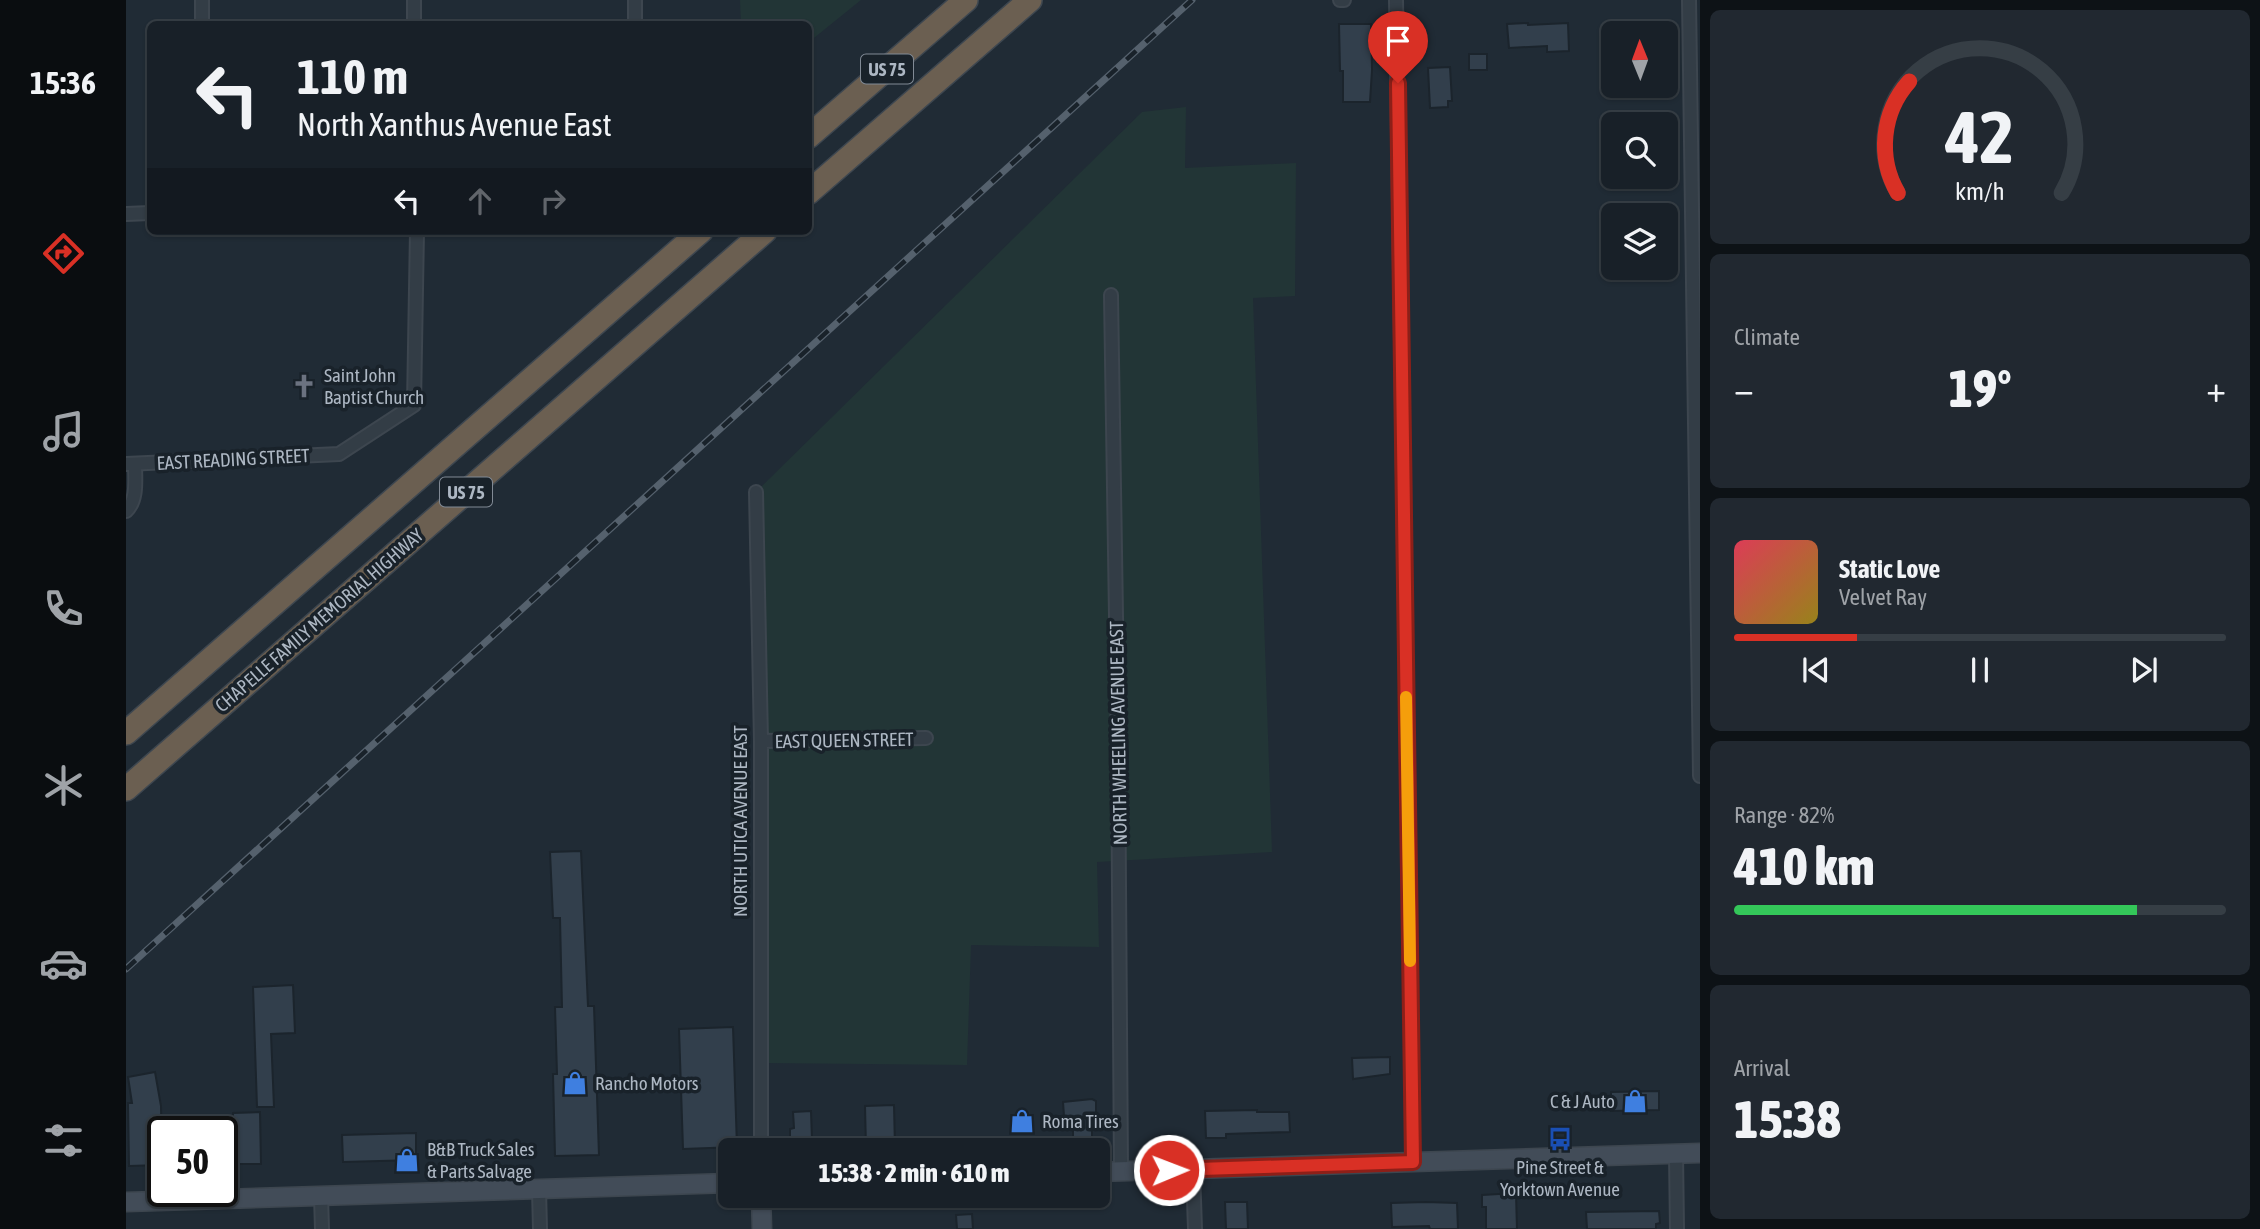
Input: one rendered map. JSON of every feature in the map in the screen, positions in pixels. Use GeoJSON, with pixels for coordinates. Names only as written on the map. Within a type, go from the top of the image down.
{"type":"FeatureCollection","features":[{"type":"Feature","properties":{"kind":"highway","name":"US 75"},"geometry":{"type":"LineString","coordinates":[[812,134],[966,0]]}},
{"type":"Feature","properties":{"kind":"highway","name":"US 75"},"geometry":{"type":"LineString","coordinates":[[812,190],[1030,0]]}},
{"type":"Feature","properties":{"kind":"highway","name":"US 75"},"geometry":{"type":"LineString","coordinates":[[126,733],[696,235]]}},
{"type":"Feature","properties":{"kind":"highway","name":"CHAPELLE FAMILY MEMORIAL HIGHWAY"},"geometry":{"type":"LineString","coordinates":[[126,789],[760,235]]}},
{"type":"Feature","properties":{"kind":"highway"},"geometry":{"type":"LineString","coordinates":[[126,711],[253,622]]}},
{"type":"Feature","properties":{"kind":"highway"},"geometry":{"type":"LineString","coordinates":[[126,798],[168,753]]}},
{"type":"Feature","properties":{"kind":"main road"},"geometry":{"type":"LineString","coordinates":[[1110,1171],[1700,1153]]}},
{"type":"Feature","properties":{"kind":"main road"},"geometry":{"type":"LineString","coordinates":[[126,1202],[718,1183]]}},
{"type":"Feature","properties":{"kind":"main road"},"geometry":{"type":"LineString","coordinates":[[761,1208],[761,1229]]}},
{"type":"Feature","properties":{"kind":"street"},"geometry":{"type":"LineString","coordinates":[[202,0],[202,21]]}},
{"type":"Feature","properties":{"kind":"street"},"geometry":{"type":"LineString","coordinates":[[414,0],[414,21]]}},
{"type":"Feature","properties":{"kind":"street"},"geometry":{"type":"LineString","coordinates":[[635,0],[635,21]]}},
{"type":"Feature","properties":{"kind":"street"},"geometry":{"type":"LineString","coordinates":[[1396,0],[1413,1162]]}},
{"type":"Feature","properties":{"kind":"street"},"geometry":{"type":"LineString","coordinates":[[1689,0],[1695,183],[1700,776]]}},
{"type":"Feature","properties":{"kind":"street"},"geometry":{"type":"LineString","coordinates":[[126,214],[147,213]]}},
{"type":"Feature","properties":{"kind":"street","name":"EAST READING STREET"},"geometry":{"type":"LineString","coordinates":[[130,464],[339,454],[414,405],[417,235]]}},
{"type":"Feature","properties":{"kind":"street","name":"NORTH WHEELING AVENUE EAST"},"geometry":{"type":"LineString","coordinates":[[1111,295],[1121,1171]]}},
{"type":"Feature","properties":{"kind":"street"},"geometry":{"type":"LineString","coordinates":[[126,511],[130,509],[133,499],[130,464]]}},
{"type":"Feature","properties":{"kind":"street","name":"NORTH UTICA AVENUE EAST"},"geometry":{"type":"LineString","coordinates":[[756,492],[761,741],[761,1138]]}},
{"type":"Feature","properties":{"kind":"street","name":"EAST QUEEN STREET"},"geometry":{"type":"LineString","coordinates":[[761,741],[926,738]]}},
{"type":"Feature","properties":{"kind":"street"},"geometry":{"type":"LineString","coordinates":[[1676,1154],[1677,1229]]}},
{"type":"Feature","properties":{"kind":"street"},"geometry":{"type":"LineString","coordinates":[[1193,1170],[1195,1229]]}},
{"type":"Feature","properties":{"kind":"street"},"geometry":{"type":"LineString","coordinates":[[539,1190],[540,1229]]}},
{"type":"Feature","properties":{"kind":"street"},"geometry":{"type":"LineString","coordinates":[[321,1196],[322,1229]]}},
{"type":"Feature","properties":{"kind":"shaded area"},"geometry":{"type":"Polygon","coordinates":[[[740,0],[861,0],[812,40],[812,21],[741,21],[740,0]]]}},
{"type":"Feature","properties":{"kind":"shaded area"},"geometry":{"type":"Polygon","coordinates":[[[1186,107],[1185,168],[1296,163],[1295,296],[1253,298],[1272,852],[1097,862],[1099,947],[971,945],[967,1065],[761,1063],[756,492],[1142,112],[1186,107]]]}},
{"type":"Feature","properties":{"kind":"building"},"geometry":{"type":"Polygon","coordinates":[[[1568,23],[1569,51],[1547,52],[1547,46],[1509,48],[1507,24],[1568,23]]]}},
{"type":"Feature","properties":{"kind":"building"},"geometry":{"type":"Polygon","coordinates":[[[1339,24],[1371,24],[1370,102],[1343,102],[1339,24]]]}},
{"type":"Feature","properties":{"kind":"building"},"geometry":{"type":"Polygon","coordinates":[[[1469,54],[1487,54],[1487,70],[1469,70],[1469,54]]]}},
{"type":"Feature","properties":{"kind":"building"},"geometry":{"type":"Polygon","coordinates":[[[1450,67],[1452,101],[1448,101],[1448,107],[1430,108],[1428,68],[1450,67]]]}},
{"type":"Feature","properties":{"kind":"building"},"geometry":{"type":"Polygon","coordinates":[[[581,851],[588,1006],[594,1006],[599,1155],[555,1156],[555,1007],[562,1007],[560,918],[553,918],[550,852],[581,851]]]}},
{"type":"Feature","properties":{"kind":"building"},"geometry":{"type":"Polygon","coordinates":[[[293,985],[295,1033],[271,1034],[274,1107],[257,1107],[253,987],[293,985]]]}},
{"type":"Feature","properties":{"kind":"building"},"geometry":{"type":"Polygon","coordinates":[[[733,1027],[737,1138],[718,1138],[718,1148],[683,1149],[679,1029],[733,1027]]]}},
{"type":"Feature","properties":{"kind":"building"},"geometry":{"type":"Polygon","coordinates":[[[1390,1057],[1390,1074],[1353,1079],[1352,1058],[1390,1057]]]}},
{"type":"Feature","properties":{"kind":"building"},"geometry":{"type":"Polygon","coordinates":[[[155,1072],[161,1116],[147,1116],[147,1165],[129,1166],[128,1103],[132,1103],[128,1077],[155,1072]]]}},
{"type":"Feature","properties":{"kind":"building","name":"C & J Auto"},"geometry":{"type":"Polygon","coordinates":[[[1659,1091],[1659,1110],[1611,1111],[1611,1092],[1659,1091]]]}},
{"type":"Feature","properties":{"kind":"building"},"geometry":{"type":"Polygon","coordinates":[[[1092,1099],[1096,1101],[1096,1114],[1092,1114],[1092,1138],[1073,1138],[1073,1119],[1064,1116],[1063,1102],[1092,1099]]]}},
{"type":"Feature","properties":{"kind":"building"},"geometry":{"type":"Polygon","coordinates":[[[894,1105],[895,1138],[866,1138],[865,1106],[894,1105]]]}},
{"type":"Feature","properties":{"kind":"building"},"geometry":{"type":"Polygon","coordinates":[[[811,1111],[812,1138],[790,1138],[790,1129],[794,1128],[793,1112],[811,1111]]]}},
{"type":"Feature","properties":{"kind":"building"},"geometry":{"type":"Polygon","coordinates":[[[1205,1111],[1289,1112],[1290,1132],[1226,1134],[1226,1138],[1206,1138],[1205,1111]]]}},
{"type":"Feature","properties":{"kind":"building"},"geometry":{"type":"Polygon","coordinates":[[[260,1112],[261,1164],[238,1164],[238,1116],[233,1116],[233,1113],[260,1112]]]}},
{"type":"Feature","properties":{"kind":"building"},"geometry":{"type":"Polygon","coordinates":[[[416,1133],[416,1160],[343,1162],[342,1135],[416,1133]]]}},
{"type":"Feature","properties":{"kind":"building"},"geometry":{"type":"Polygon","coordinates":[[[1516,1193],[1517,1229],[1486,1229],[1486,1207],[1482,1207],[1482,1195],[1516,1193]]]}},
{"type":"Feature","properties":{"kind":"building"},"geometry":{"type":"Polygon","coordinates":[[[1225,1202],[1247,1202],[1248,1229],[1226,1229],[1225,1202]]]}},
{"type":"Feature","properties":{"kind":"building"},"geometry":{"type":"Polygon","coordinates":[[[1391,1203],[1457,1203],[1458,1229],[1430,1229],[1429,1226],[1392,1227],[1391,1203]]]}},
{"type":"Feature","properties":{"kind":"building"},"geometry":{"type":"Polygon","coordinates":[[[1659,1211],[1660,1223],[1656,1224],[1656,1229],[1587,1229],[1586,1212],[1659,1211]]]}},
{"type":"Feature","properties":{"kind":"building"},"geometry":{"type":"Polygon","coordinates":[[[972,1214],[973,1229],[957,1229],[956,1215],[972,1214]]]}},
{"type":"Feature","properties":{"kind":"railway"},"geometry":{"type":"LineString","coordinates":[[126,969],[1192,0]]}},
{"type":"Feature","properties":{"kind":"slow traffic"},"geometry":{"type":"LineString","coordinates":[[1406,697],[1410,961]]}},
{"type":"Feature","properties":{"kind":"place","name":"Saint John Baptist Church"},"geometry":{"type":"Point","coordinates":[304,386]}},
{"type":"Feature","properties":{"kind":"place","name":"Rancho Motors"},"geometry":{"type":"Point","coordinates":[575,1083]}},
{"type":"Feature","properties":{"kind":"place","name":"C & J Auto"},"geometry":{"type":"Point","coordinates":[1635,1101]}},
{"type":"Feature","properties":{"kind":"place","name":"Roma Tires"},"geometry":{"type":"Point","coordinates":[1022,1121]}},
{"type":"Feature","properties":{"kind":"place","name":"Pine Street & Yorktown Avenue"},"geometry":{"type":"Point","coordinates":[1560,1139]}},
{"type":"Feature","properties":{"kind":"place","name":"B&B Truck Sales & Parts Salvage"},"geometry":{"type":"Point","coordinates":[407,1160]}},
{"type":"Feature","properties":{"kind":"route"},"geometry":{"type":"LineString","coordinates":[[1169,1170],[1413,1162],[1398,83]]}}]}
